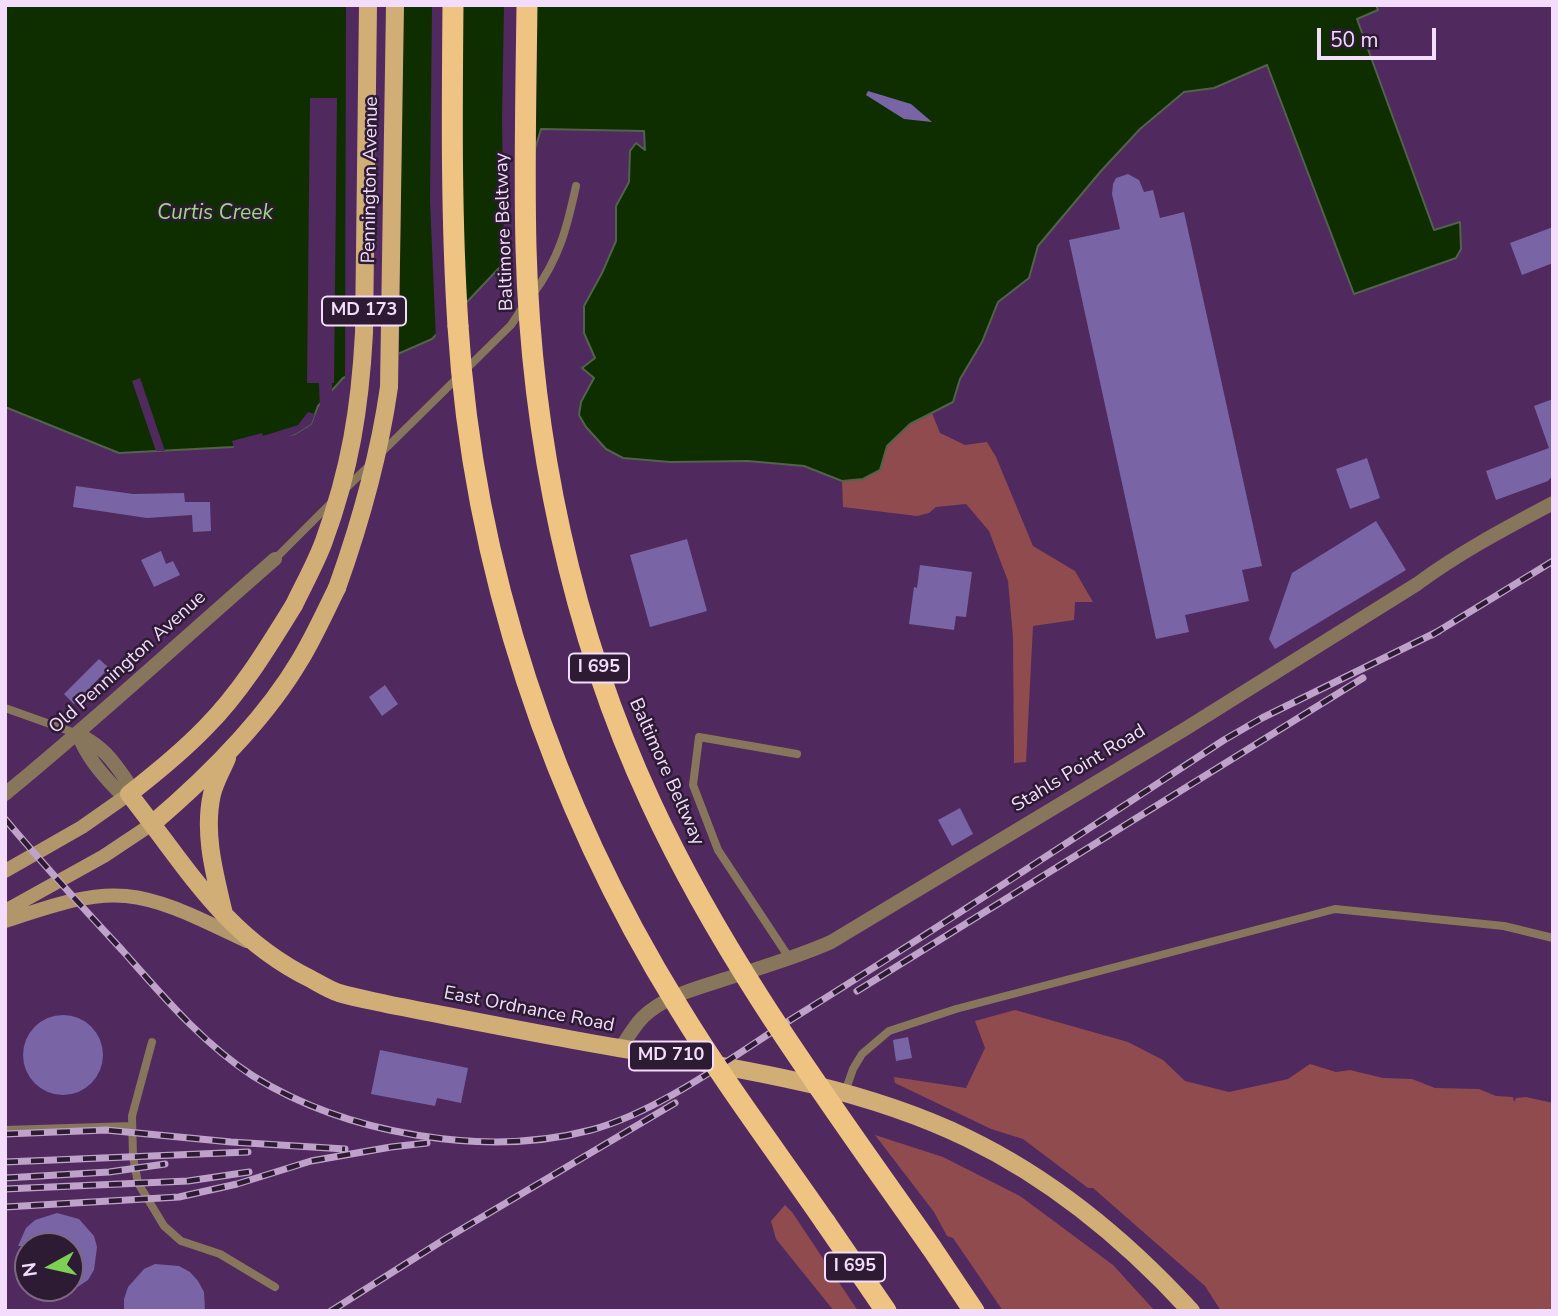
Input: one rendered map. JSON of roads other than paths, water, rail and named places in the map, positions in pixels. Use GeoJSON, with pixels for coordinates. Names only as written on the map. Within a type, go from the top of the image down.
{"type":"FeatureCollection","features":[{"type":"Feature","properties":{"kind":"highway","name":"I 695"},"geometry":{"type":"LineString","coordinates":[[453,5],[454,248],[462,382],[476,478],[519,659],[550,749],[628,918],[679,1008],[886,1311]]}},
{"type":"Feature","properties":{"kind":"highway","name":"Baltimore Beltway"},"geometry":{"type":"LineString","coordinates":[[527,5],[526,251],[534,368],[551,483],[588,637],[617,720],[651,803],[736,961],[798,1057],[974,1311]]}},
{"type":"Feature","properties":{"kind":"main road","name":"Pennington Avenue"},"geometry":{"type":"LineString","coordinates":[[5,872],[82,827],[166,765],[208,726],[242,683],[294,605],[324,543],[344,481],[354,437],[361,385],[368,5]]}},
{"type":"Feature","properties":{"kind":"main road","name":"Pennington Avenue"},"geometry":{"type":"LineString","coordinates":[[5,911],[104,856],[152,824],[187,794],[271,701],[299,662],[337,588],[373,475],[382,440],[389,387],[395,5]]}},
{"type":"Feature","properties":{"kind":"main road"},"geometry":{"type":"LineString","coordinates":[[225,918],[213,866],[209,813],[213,792],[232,747]]}},
{"type":"Feature","properties":{"kind":"main road","name":"East Ordnance Road"},"geometry":{"type":"LineString","coordinates":[[127,792],[197,886],[225,918],[256,945],[289,968],[338,993],[754,1071],[845,1092],[908,1113],[967,1138],[1030,1172],[1094,1217],[1154,1270],[1191,1311]]}},
{"type":"Feature","properties":{"kind":"main road"},"geometry":{"type":"LineString","coordinates":[[5,921],[76,900],[125,895],[158,902],[256,945]]}},
{"type":"Feature","properties":{"kind":"street","name":"Stahls Point Road"},"geometry":{"type":"LineString","coordinates":[[621,1048],[633,1027],[664,1002],[790,959],[831,942],[1185,729],[1493,534],[1553,503]]}},
{"type":"Feature","properties":{"kind":"street","name":"Old Pennington Avenue"},"geometry":{"type":"LineString","coordinates":[[5,794],[78,734],[275,559]]}},
{"type":"Feature","properties":{"kind":"street","name":"East Ordnance Road"},"geometry":{"type":"LineString","coordinates":[[78,734],[98,744],[115,764],[127,781],[127,792]]}},
{"type":"Feature","properties":{"kind":"lane"},"geometry":{"type":"LineString","coordinates":[[275,559],[511,325],[551,270],[568,222],[576,186]]}},
{"type":"Feature","properties":{"kind":"lane"},"geometry":{"type":"LineString","coordinates":[[5,708],[78,734]]}},
{"type":"Feature","properties":{"kind":"lane"},"geometry":{"type":"LineString","coordinates":[[790,959],[718,850],[693,785],[699,737],[797,754]]}},
{"type":"Feature","properties":{"kind":"lane"},"geometry":{"type":"LineString","coordinates":[[845,1092],[862,1054],[890,1031],[956,1009],[1335,909],[1504,926],[1553,939]]}},
{"type":"Feature","properties":{"kind":"lane"},"geometry":{"type":"LineString","coordinates":[[152,1042],[136,1096],[132,1126],[133,1157],[138,1183],[164,1226],[181,1241],[229,1258],[275,1287]]}},
{"type":"Feature","properties":{"kind":"lane"},"geometry":{"type":"LineString","coordinates":[[5,1130],[132,1126]]}},
{"type":"Feature","properties":{"kind":"water","name":"Curtis Creek"},"geometry":{"type":"Polygon","coordinates":[[[5,5],[1376,5],[1378,10],[1357,19],[1434,230],[1460,222],[1461,249],[1456,258],[1354,294],[1267,65],[1214,88],[1184,92],[1140,129],[1038,246],[1029,278],[998,302],[982,342],[960,379],[953,402],[910,424],[887,446],[880,470],[863,479],[842,481],[804,466],[748,461],[670,462],[623,458],[606,449],[579,415],[581,402],[594,378],[582,368],[595,358],[584,333],[584,306],[616,241],[616,206],[629,182],[630,151],[636,143],[645,150],[644,131],[541,129],[500,267],[432,339],[343,378],[318,406],[311,424],[295,434],[233,447],[119,453],[5,407],[5,5]]]}},
{"type":"Feature","properties":{"kind":"railway"},"geometry":{"type":"LineString","coordinates":[[1432,635],[1553,561]]}},
{"type":"Feature","properties":{"kind":"railway"},"geometry":{"type":"LineString","coordinates":[[5,819],[183,1018],[217,1049],[253,1076],[330,1113],[373,1126],[462,1141],[507,1142],[550,1138],[591,1130],[617,1121],[670,1096],[1224,740],[1262,718],[1439,631]]}},
{"type":"Feature","properties":{"kind":"railway"},"geometry":{"type":"LineString","coordinates":[[857,991],[1363,678]]}},
{"type":"Feature","properties":{"kind":"railway"},"geometry":{"type":"LineString","coordinates":[[331,1311],[445,1239],[675,1103]]}},
{"type":"Feature","properties":{"kind":"railway"},"geometry":{"type":"LineString","coordinates":[[5,1134],[106,1130],[345,1149]]}},
{"type":"Feature","properties":{"kind":"railway"},"geometry":{"type":"LineString","coordinates":[[5,1207],[179,1197],[237,1184],[311,1161],[427,1143]]}},
{"type":"Feature","properties":{"kind":"railway"},"geometry":{"type":"LineString","coordinates":[[5,1162],[248,1152]]}},
{"type":"Feature","properties":{"kind":"railway"},"geometry":{"type":"LineString","coordinates":[[5,1178],[109,1172],[165,1164]]}},
{"type":"Feature","properties":{"kind":"railway"},"geometry":{"type":"LineString","coordinates":[[5,1189],[188,1181],[249,1172]]}}]}
